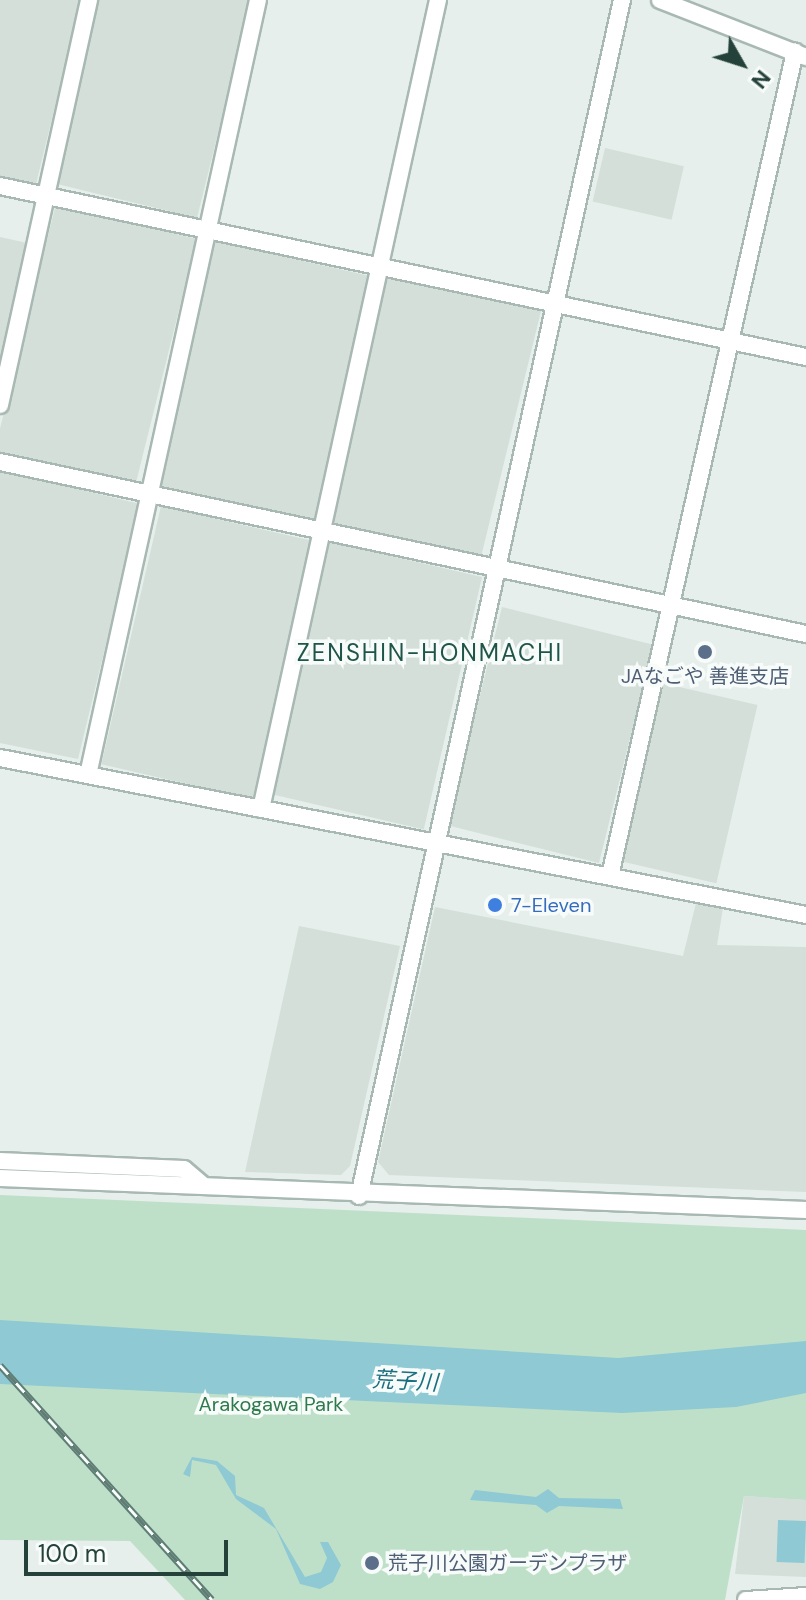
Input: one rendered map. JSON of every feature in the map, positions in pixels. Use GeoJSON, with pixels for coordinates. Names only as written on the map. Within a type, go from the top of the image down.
{"type":"FeatureCollection","features":[{"type":"Feature","properties":{"kind":"street"},"geometry":{"type":"LineString","coordinates":[[0,405],[89,0]]}},
{"type":"Feature","properties":{"kind":"street"},"geometry":{"type":"LineString","coordinates":[[88,775],[258,0]]}},
{"type":"Feature","properties":{"kind":"street"},"geometry":{"type":"LineString","coordinates":[[261,809],[438,0]]}},
{"type":"Feature","properties":{"kind":"street"},"geometry":{"type":"LineString","coordinates":[[359,1196],[622,0]]}},
{"type":"Feature","properties":{"kind":"street"},"geometry":{"type":"LineString","coordinates":[[610,876],[730,342],[800,54],[660,0]]}},
{"type":"Feature","properties":{"kind":"street"},"geometry":{"type":"LineString","coordinates":[[0,186],[806,357]]}},
{"type":"Feature","properties":{"kind":"street"},"geometry":{"type":"LineString","coordinates":[[0,462],[670,609],[806,634]]}},
{"type":"Feature","properties":{"kind":"street"},"geometry":{"type":"LineString","coordinates":[[0,758],[806,915]]}},
{"type":"Feature","properties":{"kind":"street"},"geometry":{"type":"LineString","coordinates":[[0,1161],[184,1169],[202,1184]]}},
{"type":"Feature","properties":{"kind":"street"},"geometry":{"type":"LineString","coordinates":[[0,1178],[202,1184],[359,1196],[806,1210]]}},
{"type":"Feature","properties":{"kind":"street"},"geometry":{"type":"LineString","coordinates":[[746,1600],[806,1596]]}},
{"type":"Feature","properties":{"kind":"shaded area"},"geometry":{"type":"Polygon","coordinates":[[[0,0],[81,0],[36,184],[0,176],[0,0]]]}},
{"type":"Feature","properties":{"kind":"shaded area"},"geometry":{"type":"Polygon","coordinates":[[[98,0],[251,0],[197,218],[57,184],[98,0]]]}},
{"type":"Feature","properties":{"kind":"shaded area"},"geometry":{"type":"Polygon","coordinates":[[[605,148],[684,166],[672,220],[593,202],[605,148]]]}},
{"type":"Feature","properties":{"kind":"shaded area"},"geometry":{"type":"Polygon","coordinates":[[[56,204],[197,239],[135,486],[0,452],[0,429],[56,204]]]}},
{"type":"Feature","properties":{"kind":"shaded area"},"geometry":{"type":"Polygon","coordinates":[[[0,237],[27,243],[0,365],[0,237]]]}},
{"type":"Feature","properties":{"kind":"shaded area"},"geometry":{"type":"Polygon","coordinates":[[[214,241],[370,276],[317,516],[306,521],[164,491],[160,484],[214,241]]]}},
{"type":"Feature","properties":{"kind":"shaded area"},"geometry":{"type":"Polygon","coordinates":[[[393,276],[541,311],[481,557],[338,527],[332,519],[384,282],[393,276]]]}},
{"type":"Feature","properties":{"kind":"shaded area"},"geometry":{"type":"Polygon","coordinates":[[[0,470],[140,504],[78,759],[0,743],[0,470]]]}},
{"type":"Feature","properties":{"kind":"shaded area"},"geometry":{"type":"Polygon","coordinates":[[[161,506],[312,541],[252,799],[101,764],[161,506]]]}},
{"type":"Feature","properties":{"kind":"shaded area"},"geometry":{"type":"Polygon","coordinates":[[[330,542],[482,577],[424,829],[272,794],[330,542]]]}},
{"type":"Feature","properties":{"kind":"shaded area"},"geometry":{"type":"Polygon","coordinates":[[[502,607],[653,645],[599,863],[448,825],[502,607]]]}},
{"type":"Feature","properties":{"kind":"shaded area"},"geometry":{"type":"Polygon","coordinates":[[[662,683],[757,705],[716,883],[621,861],[662,683]]]}},
{"type":"Feature","properties":{"kind":"shaded area"},"geometry":{"type":"Polygon","coordinates":[[[696,903],[723,908],[717,945],[806,947],[806,1192],[389,1175],[378,1162],[435,907],[683,956],[696,903]]]}},
{"type":"Feature","properties":{"kind":"shaded area"},"geometry":{"type":"Polygon","coordinates":[[[299,926],[400,946],[350,1166],[341,1175],[245,1172],[299,926]]]}},
{"type":"Feature","properties":{"kind":"shaded area"},"geometry":{"type":"Polygon","coordinates":[[[744,1496],[806,1500],[806,1577],[735,1574],[744,1496]]]}},
{"type":"Feature","properties":{"kind":"green space","name":"Arakogawa Park"},"geometry":{"type":"Polygon","coordinates":[[[0,1195],[806,1230],[806,1500],[744,1496],[725,1600],[185,1600],[130,1541],[0,1540],[0,1195]]]}},
{"type":"Feature","properties":{"kind":"water","name":"荒子川"},"geometry":{"type":"Polygon","coordinates":[[[0,1320],[618,1358],[806,1341],[806,1393],[736,1407],[622,1413],[0,1384],[0,1320]]]}},
{"type":"Feature","properties":{"kind":"water"},"geometry":{"type":"Polygon","coordinates":[[[192,1457],[217,1461],[235,1476],[236,1495],[264,1508],[305,1577],[321,1572],[327,1558],[320,1542],[328,1542],[341,1565],[333,1582],[320,1589],[300,1584],[276,1529],[236,1499],[216,1465],[192,1460],[190,1477],[183,1474],[192,1457]]]}},
{"type":"Feature","properties":{"kind":"water"},"geometry":{"type":"Polygon","coordinates":[[[548,1489],[559,1498],[620,1499],[623,1509],[559,1506],[547,1513],[536,1505],[470,1500],[475,1490],[536,1497],[548,1489]]]}},
{"type":"Feature","properties":{"kind":"water"},"geometry":{"type":"Polygon","coordinates":[[[778,1520],[806,1521],[805,1563],[777,1562],[778,1520]]]}},
{"type":"Feature","properties":{"kind":"railway"},"geometry":{"type":"LineString","coordinates":[[0,1365],[212,1600]]}},
{"type":"Feature","properties":{"kind":"place","name":"JAなごや 善進支店"},"geometry":{"type":"Point","coordinates":[705,652]}},
{"type":"Feature","properties":{"kind":"place","name":"7-Eleven"},"geometry":{"type":"Point","coordinates":[495,905]}},
{"type":"Feature","properties":{"kind":"place","name":"荒子川公園ガーデンプラザ"},"geometry":{"type":"Point","coordinates":[372,1563]}},
{"type":"Feature","properties":{"kind":"district","name":"ZENSHIN-HONMACHI"},"geometry":{"type":"Point","coordinates":[430,653]}}]}
